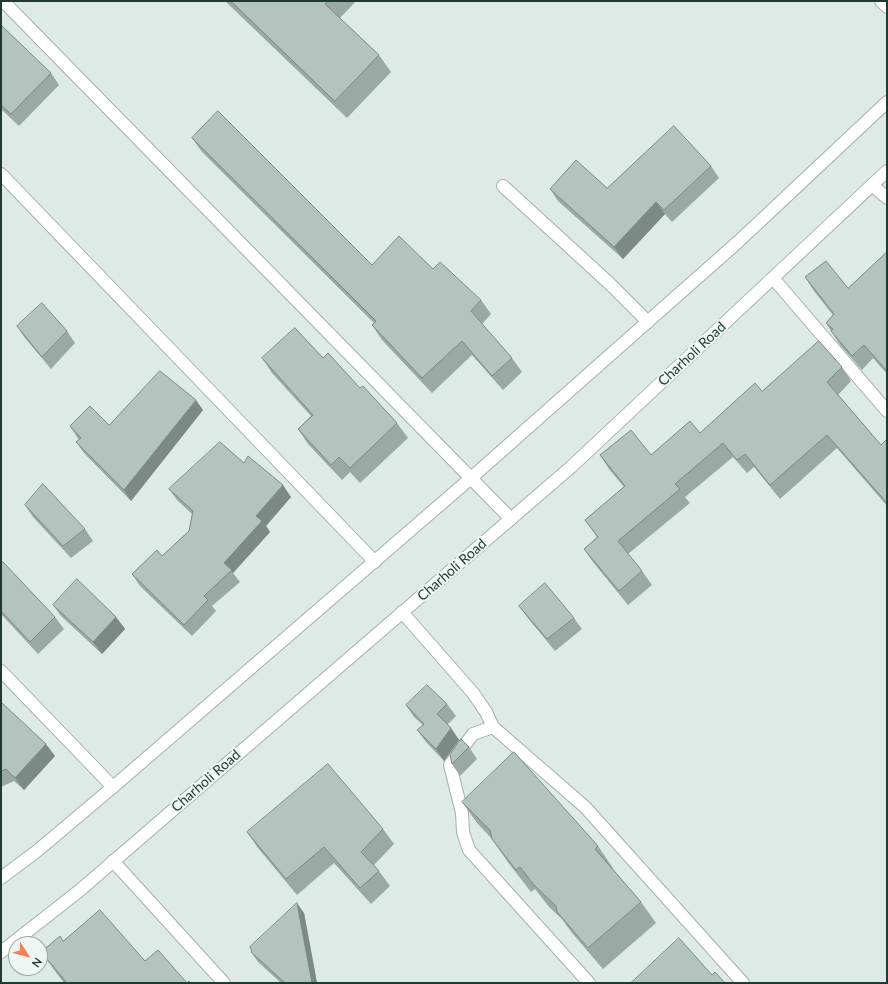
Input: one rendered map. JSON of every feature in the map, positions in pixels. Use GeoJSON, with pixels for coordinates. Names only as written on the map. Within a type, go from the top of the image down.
{"type":"FeatureCollection","features":[{"type":"Feature","properties":{"kind":"street"},"geometry":{"type":"LineString","coordinates":[[3,1],[511,519]]}},
{"type":"Feature","properties":{"kind":"street"},"geometry":{"type":"LineString","coordinates":[[881,1],[887,7]]}},
{"type":"Feature","properties":{"kind":"street"},"geometry":{"type":"LineString","coordinates":[[1,878],[113,787],[471,478],[739,241],[887,102]]}},
{"type":"Feature","properties":{"kind":"street","name":"Charholi Road"},"geometry":{"type":"LineString","coordinates":[[1,952],[79,891],[571,467],[887,171]]}},
{"type":"Feature","properties":{"kind":"street"},"geometry":{"type":"LineString","coordinates":[[1,174],[375,562]]}},
{"type":"Feature","properties":{"kind":"street"},"geometry":{"type":"LineString","coordinates":[[872,185],[887,198]]}},
{"type":"Feature","properties":{"kind":"street"},"geometry":{"type":"LineString","coordinates":[[503,186],[610,284],[648,322]]}},
{"type":"Feature","properties":{"kind":"street"},"geometry":{"type":"LineString","coordinates":[[773,278],[887,411]]}},
{"type":"Feature","properties":{"kind":"street"},"geometry":{"type":"LineString","coordinates":[[402,612],[474,693],[486,712],[493,727],[585,807],[743,983]]}},
{"type":"Feature","properties":{"kind":"street"},"geometry":{"type":"LineString","coordinates":[[1,671],[113,787]]}},
{"type":"Feature","properties":{"kind":"street"},"geometry":{"type":"LineString","coordinates":[[493,727],[473,734],[450,766],[462,813],[463,832],[469,850],[589,983]]}},
{"type":"Feature","properties":{"kind":"street"},"geometry":{"type":"LineString","coordinates":[[113,861],[224,983]]}},
{"type":"Feature","properties":{"kind":"building"},"geometry":{"type":"Polygon","coordinates":[[[231,1],[328,1],[325,4],[379,55],[335,101],[231,1]]]}},
{"type":"Feature","properties":{"kind":"building"},"geometry":{"type":"Polygon","coordinates":[[[2,26],[51,73],[11,114],[1,105],[2,26]]]}},
{"type":"Feature","properties":{"kind":"building"},"geometry":{"type":"Polygon","coordinates":[[[218,111],[372,265],[399,236],[433,269],[440,262],[481,300],[471,311],[512,358],[492,376],[462,341],[422,378],[372,325],[376,321],[192,138],[218,111]]]}},
{"type":"Feature","properties":{"kind":"building"},"geometry":{"type":"Polygon","coordinates":[[[674,126],[711,166],[664,210],[656,202],[614,247],[550,189],[576,160],[607,188],[674,126]]]}},
{"type":"Feature","properties":{"kind":"building"},"geometry":{"type":"Polygon","coordinates":[[[887,252],[887,371],[864,345],[852,356],[831,331],[833,329],[826,323],[834,314],[805,277],[826,261],[848,288],[887,252]]]}},
{"type":"Feature","properties":{"kind":"building"},"geometry":{"type":"Polygon","coordinates":[[[42,303],[67,331],[42,357],[17,326],[42,303]]]}},
{"type":"Feature","properties":{"kind":"building"},"geometry":{"type":"Polygon","coordinates":[[[295,328],[323,358],[328,353],[360,388],[363,386],[397,423],[350,468],[339,457],[331,465],[298,429],[313,415],[262,358],[295,328]]]}},
{"type":"Feature","properties":{"kind":"building"},"geometry":{"type":"Polygon","coordinates":[[[819,341],[842,367],[827,382],[881,445],[887,439],[887,503],[827,435],[770,485],[745,454],[737,460],[723,443],[675,484],[680,489],[618,541],[642,571],[619,591],[584,549],[598,537],[585,520],[625,486],[600,455],[631,430],[651,455],[690,421],[700,433],[755,383],[762,391],[819,341]]]}},
{"type":"Feature","properties":{"kind":"building"},"geometry":{"type":"Polygon","coordinates":[[[160,371],[196,400],[124,490],[76,442],[81,438],[70,426],[90,406],[109,425],[160,371]]]}},
{"type":"Feature","properties":{"kind":"building"},"geometry":{"type":"Polygon","coordinates":[[[220,442],[244,463],[248,456],[283,485],[256,516],[262,521],[224,563],[232,570],[204,596],[208,600],[184,625],[132,574],[157,550],[162,556],[189,531],[193,511],[169,489],[220,442]]]}},
{"type":"Feature","properties":{"kind":"building"},"geometry":{"type":"Polygon","coordinates":[[[43,484],[85,529],[63,546],[25,505],[43,484]]]}},
{"type":"Feature","properties":{"kind":"building"},"geometry":{"type":"Polygon","coordinates":[[[3,562],[55,617],[30,642],[1,611],[1,564],[3,562]]]}},
{"type":"Feature","properties":{"kind":"building"},"geometry":{"type":"Polygon","coordinates":[[[77,579],[116,617],[93,642],[53,605],[77,579]]]}},
{"type":"Feature","properties":{"kind":"building"},"geometry":{"type":"Polygon","coordinates":[[[545,583],[574,618],[547,639],[519,606],[545,583]]]}},
{"type":"Feature","properties":{"kind":"building"},"geometry":{"type":"Polygon","coordinates":[[[427,685],[447,704],[437,714],[451,728],[436,749],[417,730],[424,724],[406,705],[427,685]]]}},
{"type":"Feature","properties":{"kind":"building"},"geometry":{"type":"Polygon","coordinates":[[[1,702],[46,744],[15,778],[6,769],[1,771],[1,702]]]}},
{"type":"Feature","properties":{"kind":"building"},"geometry":{"type":"Polygon","coordinates":[[[461,739],[469,747],[452,764],[450,755],[461,739]]]}},
{"type":"Feature","properties":{"kind":"building"},"geometry":{"type":"Polygon","coordinates":[[[514,752],[598,846],[595,849],[641,902],[588,948],[557,912],[556,906],[534,885],[520,867],[516,870],[492,839],[490,830],[462,802],[514,752]]]}},
{"type":"Feature","properties":{"kind":"building"},"geometry":{"type":"Polygon","coordinates":[[[328,764],[383,829],[361,852],[379,871],[360,888],[324,847],[286,879],[247,832],[328,764]]]}},
{"type":"Feature","properties":{"kind":"building"},"geometry":{"type":"Polygon","coordinates":[[[297,903],[312,983],[285,983],[251,952],[250,947],[297,903]]]}},
{"type":"Feature","properties":{"kind":"building"},"geometry":{"type":"Polygon","coordinates":[[[100,910],[145,961],[158,950],[187,983],[67,983],[48,960],[48,946],[60,936],[63,941],[100,910]]]}},
{"type":"Feature","properties":{"kind":"building"},"geometry":{"type":"Polygon","coordinates":[[[679,938],[712,975],[715,972],[725,983],[631,983],[679,938]]]}}]}
